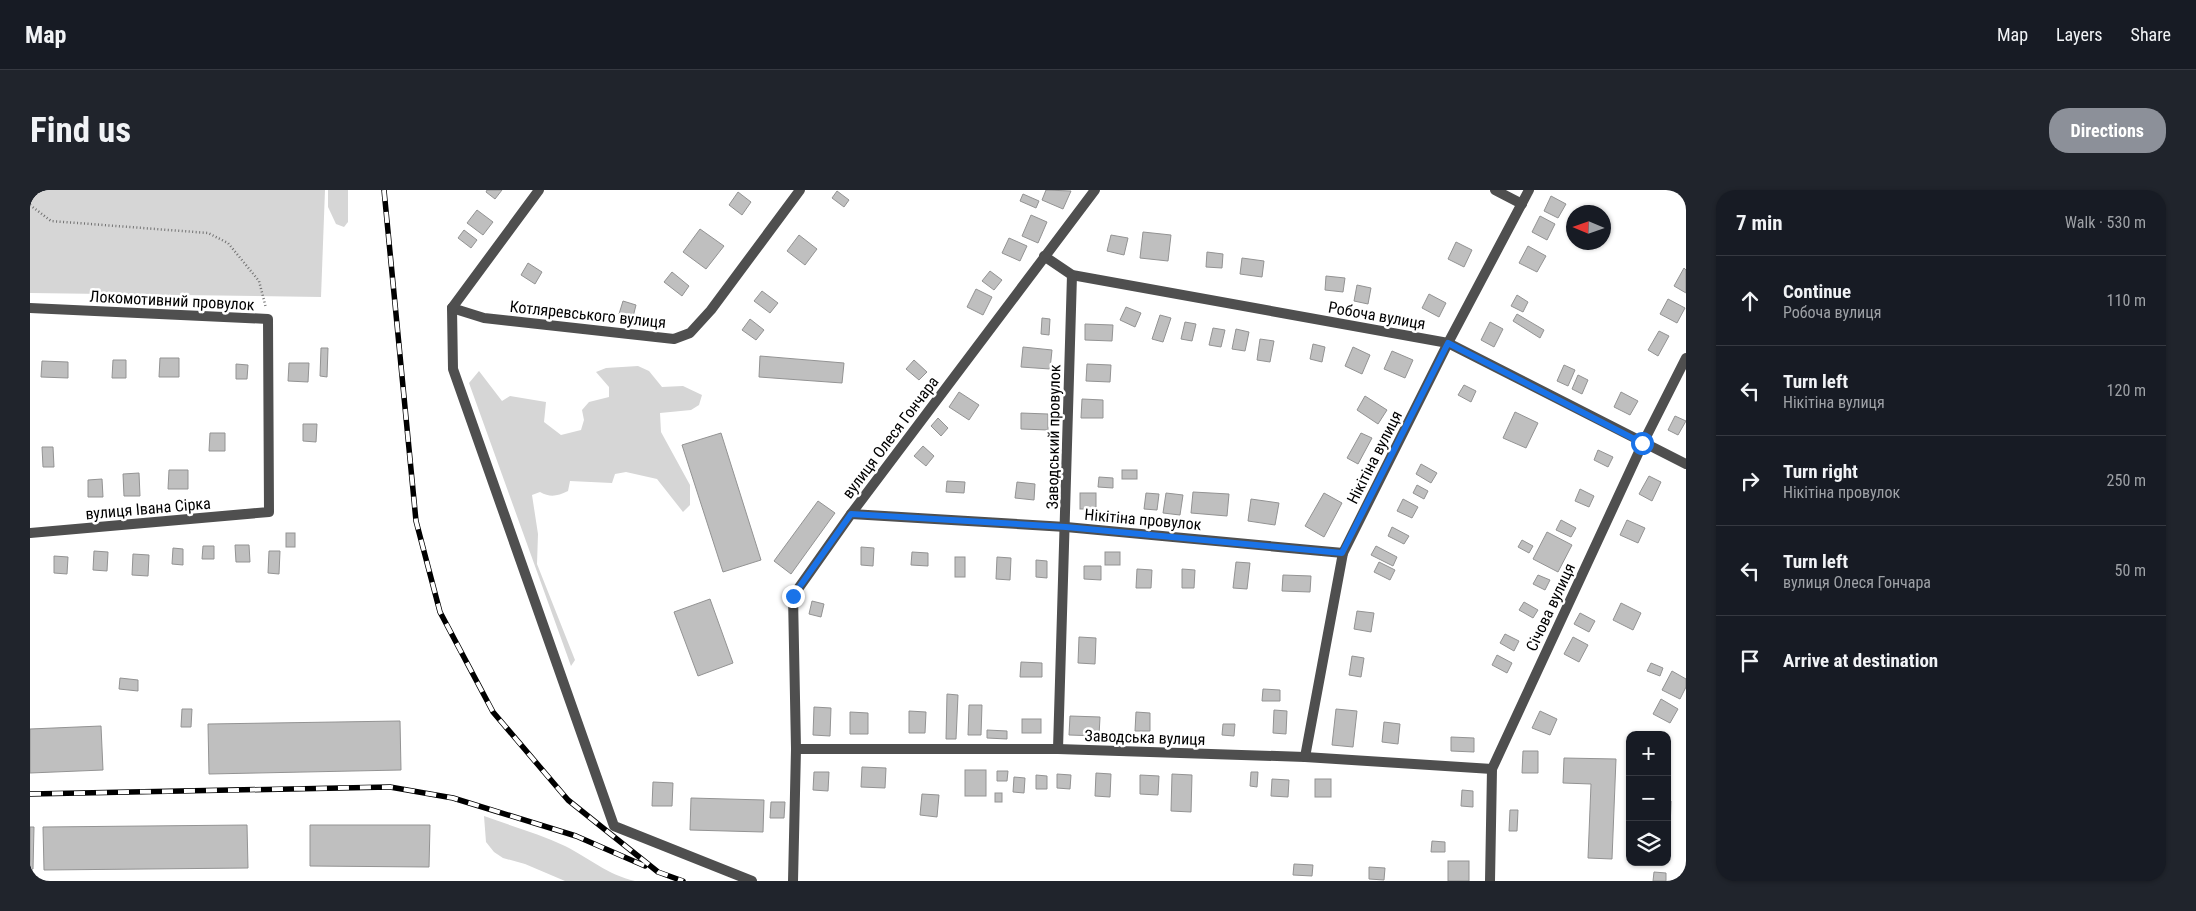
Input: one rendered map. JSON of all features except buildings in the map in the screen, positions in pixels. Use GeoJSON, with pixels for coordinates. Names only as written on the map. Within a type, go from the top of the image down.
{"type":"FeatureCollection","features":[{"type":"Feature","properties":{"kind":"street"},"geometry":{"type":"LineString","coordinates":[[539,190],[452,308],[454,368],[614,826],[752,881]]}},
{"type":"Feature","properties":{"kind":"street","name":"Котляревського вулиця"},"geometry":{"type":"LineString","coordinates":[[452,308],[484,318],[674,339],[690,333],[711,310],[800,190]]}},
{"type":"Feature","properties":{"kind":"street","name":"вулиця Олеся Гончара"},"geometry":{"type":"LineString","coordinates":[[793,881],[796,749],[793,596],[851,514],[1095,190]]}},
{"type":"Feature","properties":{"kind":"street"},"geometry":{"type":"LineString","coordinates":[[1495,190],[1522,204]]}},
{"type":"Feature","properties":{"kind":"street","name":"Нікітіна вулиця"},"geometry":{"type":"LineString","coordinates":[[1305,757],[1342,553],[1448,343],[1529,190]]}},
{"type":"Feature","properties":{"kind":"street","name":"Робоча вулиця"},"geometry":{"type":"LineString","coordinates":[[1044,256],[1072,275],[1448,343],[1686,464]]}},
{"type":"Feature","properties":{"kind":"street","name":"Заводський провулок"},"geometry":{"type":"LineString","coordinates":[[1058,749],[1072,275]]}},
{"type":"Feature","properties":{"kind":"street","name":"Локомотивний провулок"},"geometry":{"type":"LineString","coordinates":[[30,308],[268,319],[269,512]]}},
{"type":"Feature","properties":{"kind":"street","name":"Січова вулиця"},"geometry":{"type":"LineString","coordinates":[[1490,881],[1492,769],[1642,443],[1686,358]]}},
{"type":"Feature","properties":{"kind":"street","name":"вулиця Івана Сірка"},"geometry":{"type":"LineString","coordinates":[[30,533],[269,512]]}},
{"type":"Feature","properties":{"kind":"street","name":"Нікітіна провулок"},"geometry":{"type":"LineString","coordinates":[[851,514],[1066,527],[1342,553]]}},
{"type":"Feature","properties":{"kind":"street","name":"Заводська вулиця"},"geometry":{"type":"LineString","coordinates":[[796,749],[1058,749],[1305,757],[1492,769]]}},
{"type":"Feature","properties":{"kind":"path"},"geometry":{"type":"LineString","coordinates":[[30,205],[51,221],[208,233],[228,242],[259,282],[268,319]]}},
{"type":"Feature","properties":{"kind":"shaded area"},"geometry":{"type":"Polygon","coordinates":[[[30,190],[325,190],[321,297],[30,293],[30,190]]]}},
{"type":"Feature","properties":{"kind":"shaded area"},"geometry":{"type":"Polygon","coordinates":[[[328,190],[348,190],[348,222],[344,227],[336,224],[328,207],[328,190]]]}},
{"type":"Feature","properties":{"kind":"shaded area"},"geometry":{"type":"Polygon","coordinates":[[[638,366],[649,371],[662,387],[683,386],[702,395],[699,405],[691,410],[660,413],[661,432],[690,485],[690,505],[683,512],[657,479],[626,472],[615,474],[612,483],[570,481],[568,491],[561,494],[551,496],[540,492],[532,495],[538,534],[537,564],[575,660],[571,666],[469,383],[479,371],[502,401],[510,396],[546,402],[544,422],[561,435],[581,430],[584,420],[582,410],[589,402],[609,397],[609,387],[596,372],[606,368],[638,366]]]}},
{"type":"Feature","properties":{"kind":"shaded area"},"geometry":{"type":"Polygon","coordinates":[[[484,816],[555,842],[616,875],[635,881],[565,881],[525,864],[503,858],[494,852],[486,842],[484,816]]]}},
{"type":"Feature","properties":{"kind":"railway"},"geometry":{"type":"LineString","coordinates":[[384,190],[416,521],[440,612],[493,712],[568,800],[658,872],[683,881]]}},
{"type":"Feature","properties":{"kind":"railway"},"geometry":{"type":"LineString","coordinates":[[30,794],[390,787],[453,798],[576,836],[645,866]]}},
{"type":"Feature","properties":{"kind":"route"},"geometry":{"type":"LineString","coordinates":[[793,596],[851,514],[1066,527],[1342,553],[1448,343],[1642,443]]}}]}
